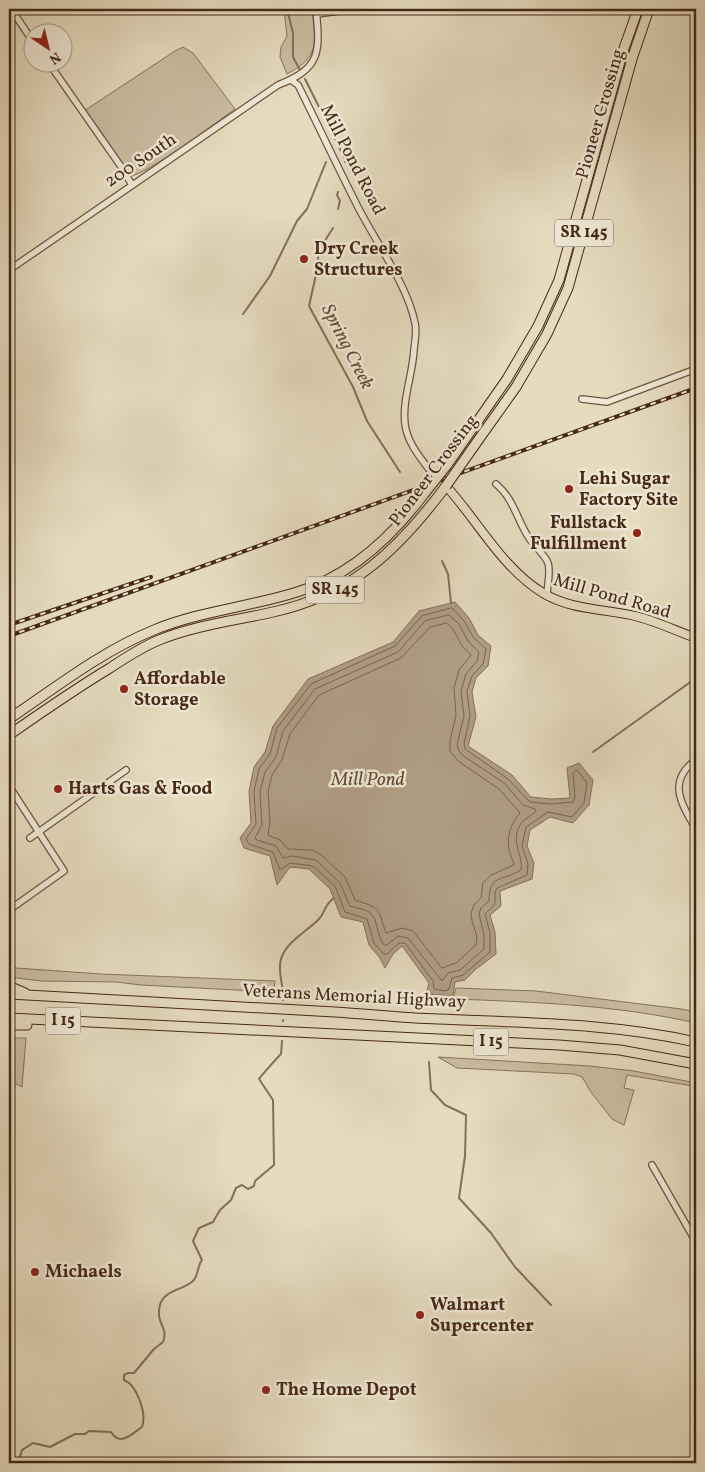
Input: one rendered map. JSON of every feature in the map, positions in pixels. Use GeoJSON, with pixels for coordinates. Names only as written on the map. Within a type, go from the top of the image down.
{"type":"FeatureCollection","features":[{"type":"Feature","properties":{"kind":"highway","name":"Pioneer Crossing"},"geometry":{"type":"LineString","coordinates":[[9,720],[90,664],[152,631],[179,620],[298,592],[344,571],[383,541],[413,509],[507,378],[538,326],[559,280],[623,51],[638,9]]}},
{"type":"Feature","properties":{"kind":"highway","name":"Pioneer Crossing"},"geometry":{"type":"LineString","coordinates":[[9,735],[98,675],[157,640],[209,624],[274,612],[324,596],[350,582],[373,566],[412,530],[446,486],[516,387],[547,334],[568,288],[632,59],[649,9]]}},
{"type":"Feature","properties":{"kind":"highway"},"geometry":{"type":"LineString","coordinates":[[9,986],[27,994]]}},
{"type":"Feature","properties":{"kind":"highway","name":"Veterans Memorial Highway"},"geometry":{"type":"LineString","coordinates":[[9,994],[385,1016],[568,1024],[641,1032],[696,1042]]}},
{"type":"Feature","properties":{"kind":"highway","name":"I 15"},"geometry":{"type":"LineString","coordinates":[[9,1018],[580,1046],[641,1053],[694,1064]]}},
{"type":"Feature","properties":{"kind":"highway"},"geometry":{"type":"LineString","coordinates":[[9,1025],[117,1023]]}},
{"type":"Feature","properties":{"kind":"main road","name":"Mill Pond Road"},"geometry":{"type":"LineString","coordinates":[[446,486],[507,562],[546,595],[566,603],[637,617],[695,635]]}},
{"type":"Feature","properties":{"kind":"street"},"geometry":{"type":"LineString","coordinates":[[11,9],[22,25]]}},
{"type":"Feature","properties":{"kind":"street"},"geometry":{"type":"LineString","coordinates":[[317,11],[354,9]]}},
{"type":"Feature","properties":{"kind":"street","name":"200 South"},"geometry":{"type":"LineString","coordinates":[[9,270],[278,85],[292,80],[306,69],[318,52],[317,11]]}},
{"type":"Feature","properties":{"kind":"street"},"geometry":{"type":"LineString","coordinates":[[55,72],[132,185]]}},
{"type":"Feature","properties":{"kind":"street","name":"Mill Pond Road"},"geometry":{"type":"LineString","coordinates":[[292,80],[298,86],[360,211],[410,302],[416,326],[414,360],[407,390],[405,423],[407,434],[415,449],[428,468],[437,477]]}},
{"type":"Feature","properties":{"kind":"street"},"geometry":{"type":"LineString","coordinates":[[582,399],[607,402],[696,370]]}},
{"type":"Feature","properties":{"kind":"street"},"geometry":{"type":"LineString","coordinates":[[496,484],[514,506],[535,547],[548,561],[546,595]]}},
{"type":"Feature","properties":{"kind":"street"},"geometry":{"type":"LineString","coordinates":[[696,760],[684,773],[680,783],[679,794],[696,829]]}},
{"type":"Feature","properties":{"kind":"street"},"geometry":{"type":"LineString","coordinates":[[30,838],[126,770]]}},
{"type":"Feature","properties":{"kind":"street"},"geometry":{"type":"LineString","coordinates":[[9,786],[64,871],[9,910]]}},
{"type":"Feature","properties":{"kind":"street"},"geometry":{"type":"LineString","coordinates":[[652,1165],[696,1242]]}},
{"type":"Feature","properties":{"kind":"shaded area"},"geometry":{"type":"Polygon","coordinates":[[[284,9],[312,9],[314,31],[311,54],[306,61],[287,74],[280,57],[281,47],[287,36],[284,9]]]}},
{"type":"Feature","properties":{"kind":"shaded area"},"geometry":{"type":"Polygon","coordinates":[[[183,47],[193,53],[235,109],[165,158],[138,174],[130,176],[84,111],[183,47]]]}},
{"type":"Feature","properties":{"kind":"shaded area"},"geometry":{"type":"Polygon","coordinates":[[[9,961],[16,968],[101,974],[275,981],[274,992],[116,982],[41,981],[9,977],[9,961]]]}},
{"type":"Feature","properties":{"kind":"shaded area"},"geometry":{"type":"Polygon","coordinates":[[[456,988],[536,991],[681,1009],[696,1012],[696,1023],[606,1008],[453,999],[456,988]]]}},
{"type":"Feature","properties":{"kind":"shaded area"},"geometry":{"type":"Polygon","coordinates":[[[9,1038],[26,1038],[22,1087],[9,1080],[9,1038]]]}},
{"type":"Feature","properties":{"kind":"shaded area"},"geometry":{"type":"Polygon","coordinates":[[[438,1057],[590,1066],[634,1071],[696,1083],[696,1088],[627,1075],[624,1088],[634,1090],[624,1125],[612,1119],[582,1077],[574,1074],[457,1068],[438,1057]]]}},
{"type":"Feature","properties":{"kind":"water","name":"Mill Pond"},"geometry":{"type":"Polygon","coordinates":[[[455,602],[469,618],[478,635],[491,646],[488,666],[476,678],[472,692],[476,717],[468,746],[512,775],[531,797],[570,798],[567,768],[579,763],[593,780],[589,805],[573,823],[550,817],[530,830],[527,846],[534,863],[532,879],[500,891],[501,906],[490,915],[495,932],[496,954],[465,980],[455,982],[453,996],[426,994],[429,983],[402,946],[393,954],[385,968],[380,958],[369,945],[363,922],[341,917],[330,889],[309,869],[290,867],[277,885],[270,856],[244,848],[240,838],[251,823],[249,791],[254,767],[265,752],[273,726],[308,679],[393,642],[419,611],[455,602]]]}},
{"type":"Feature","properties":{"kind":"waterway","name":"Spring Creek"},"geometry":{"type":"LineString","coordinates":[[287,9],[293,33],[293,57],[300,70]]}},
{"type":"Feature","properties":{"kind":"waterway","name":"Spring Creek"},"geometry":{"type":"LineString","coordinates":[[305,79],[345,162]]}},
{"type":"Feature","properties":{"kind":"waterway"},"geometry":{"type":"LineString","coordinates":[[243,314],[270,276],[297,221],[307,209],[326,162]]}},
{"type":"Feature","properties":{"kind":"waterway","name":"Spring Creek"},"geometry":{"type":"LineString","coordinates":[[338,192],[337,195],[340,201],[338,209]]}},
{"type":"Feature","properties":{"kind":"waterway","name":"Spring Creek"},"geometry":{"type":"LineString","coordinates":[[333,228],[319,250],[317,270],[309,306],[353,387],[367,421],[400,472]]}},
{"type":"Feature","properties":{"kind":"waterway","name":"Spring Creek"},"geometry":{"type":"LineString","coordinates":[[442,561],[448,574],[451,603]]}},
{"type":"Feature","properties":{"kind":"waterway"},"geometry":{"type":"LineString","coordinates":[[593,752],[696,678]]}},
{"type":"Feature","properties":{"kind":"waterway"},"geometry":{"type":"LineString","coordinates":[[283,1000],[280,969],[283,953],[294,940],[319,919],[334,898]]}},
{"type":"Feature","properties":{"kind":"waterway"},"geometry":{"type":"LineString","coordinates":[[18,1463],[22,1450],[33,1443],[50,1447],[75,1434],[85,1434],[89,1431],[111,1432],[118,1439],[122,1439],[130,1436],[142,1427],[143,1415],[140,1400],[133,1388],[124,1380],[124,1375],[134,1373],[154,1349],[163,1342],[164,1333],[159,1317],[160,1305],[165,1296],[189,1284],[196,1276],[202,1260],[193,1241],[199,1228],[213,1222],[220,1210],[231,1200],[236,1188],[242,1185],[248,1189],[254,1186],[255,1181],[274,1165],[273,1100],[259,1079],[281,1054],[282,1041]]}},
{"type":"Feature","properties":{"kind":"waterway"},"geometry":{"type":"LineString","coordinates":[[429,1062],[431,1090],[445,1105],[466,1115],[465,1156],[459,1198],[491,1233],[515,1267],[551,1305]]}},
{"type":"Feature","properties":{"kind":"railway"},"geometry":{"type":"LineString","coordinates":[[9,636],[696,388]]}},
{"type":"Feature","properties":{"kind":"railway"},"geometry":{"type":"LineString","coordinates":[[9,625],[151,577]]}},
{"type":"Feature","properties":{"kind":"place","name":"Dry Creek Structures"},"geometry":{"type":"Point","coordinates":[304,259]}},
{"type":"Feature","properties":{"kind":"place","name":"Lehi Sugar Factory Site"},"geometry":{"type":"Point","coordinates":[569,489]}},
{"type":"Feature","properties":{"kind":"place","name":"Fullstack Fulfillment"},"geometry":{"type":"Point","coordinates":[637,533]}},
{"type":"Feature","properties":{"kind":"place","name":"Affordable Storage"},"geometry":{"type":"Point","coordinates":[124,689]}},
{"type":"Feature","properties":{"kind":"place","name":"Harts Gas & Food"},"geometry":{"type":"Point","coordinates":[58,789]}},
{"type":"Feature","properties":{"kind":"place","name":"Michaels"},"geometry":{"type":"Point","coordinates":[35,1272]}},
{"type":"Feature","properties":{"kind":"place","name":"Walmart Supercenter"},"geometry":{"type":"Point","coordinates":[420,1315]}},
{"type":"Feature","properties":{"kind":"place","name":"The Home Depot"},"geometry":{"type":"Point","coordinates":[266,1390]}}]}
